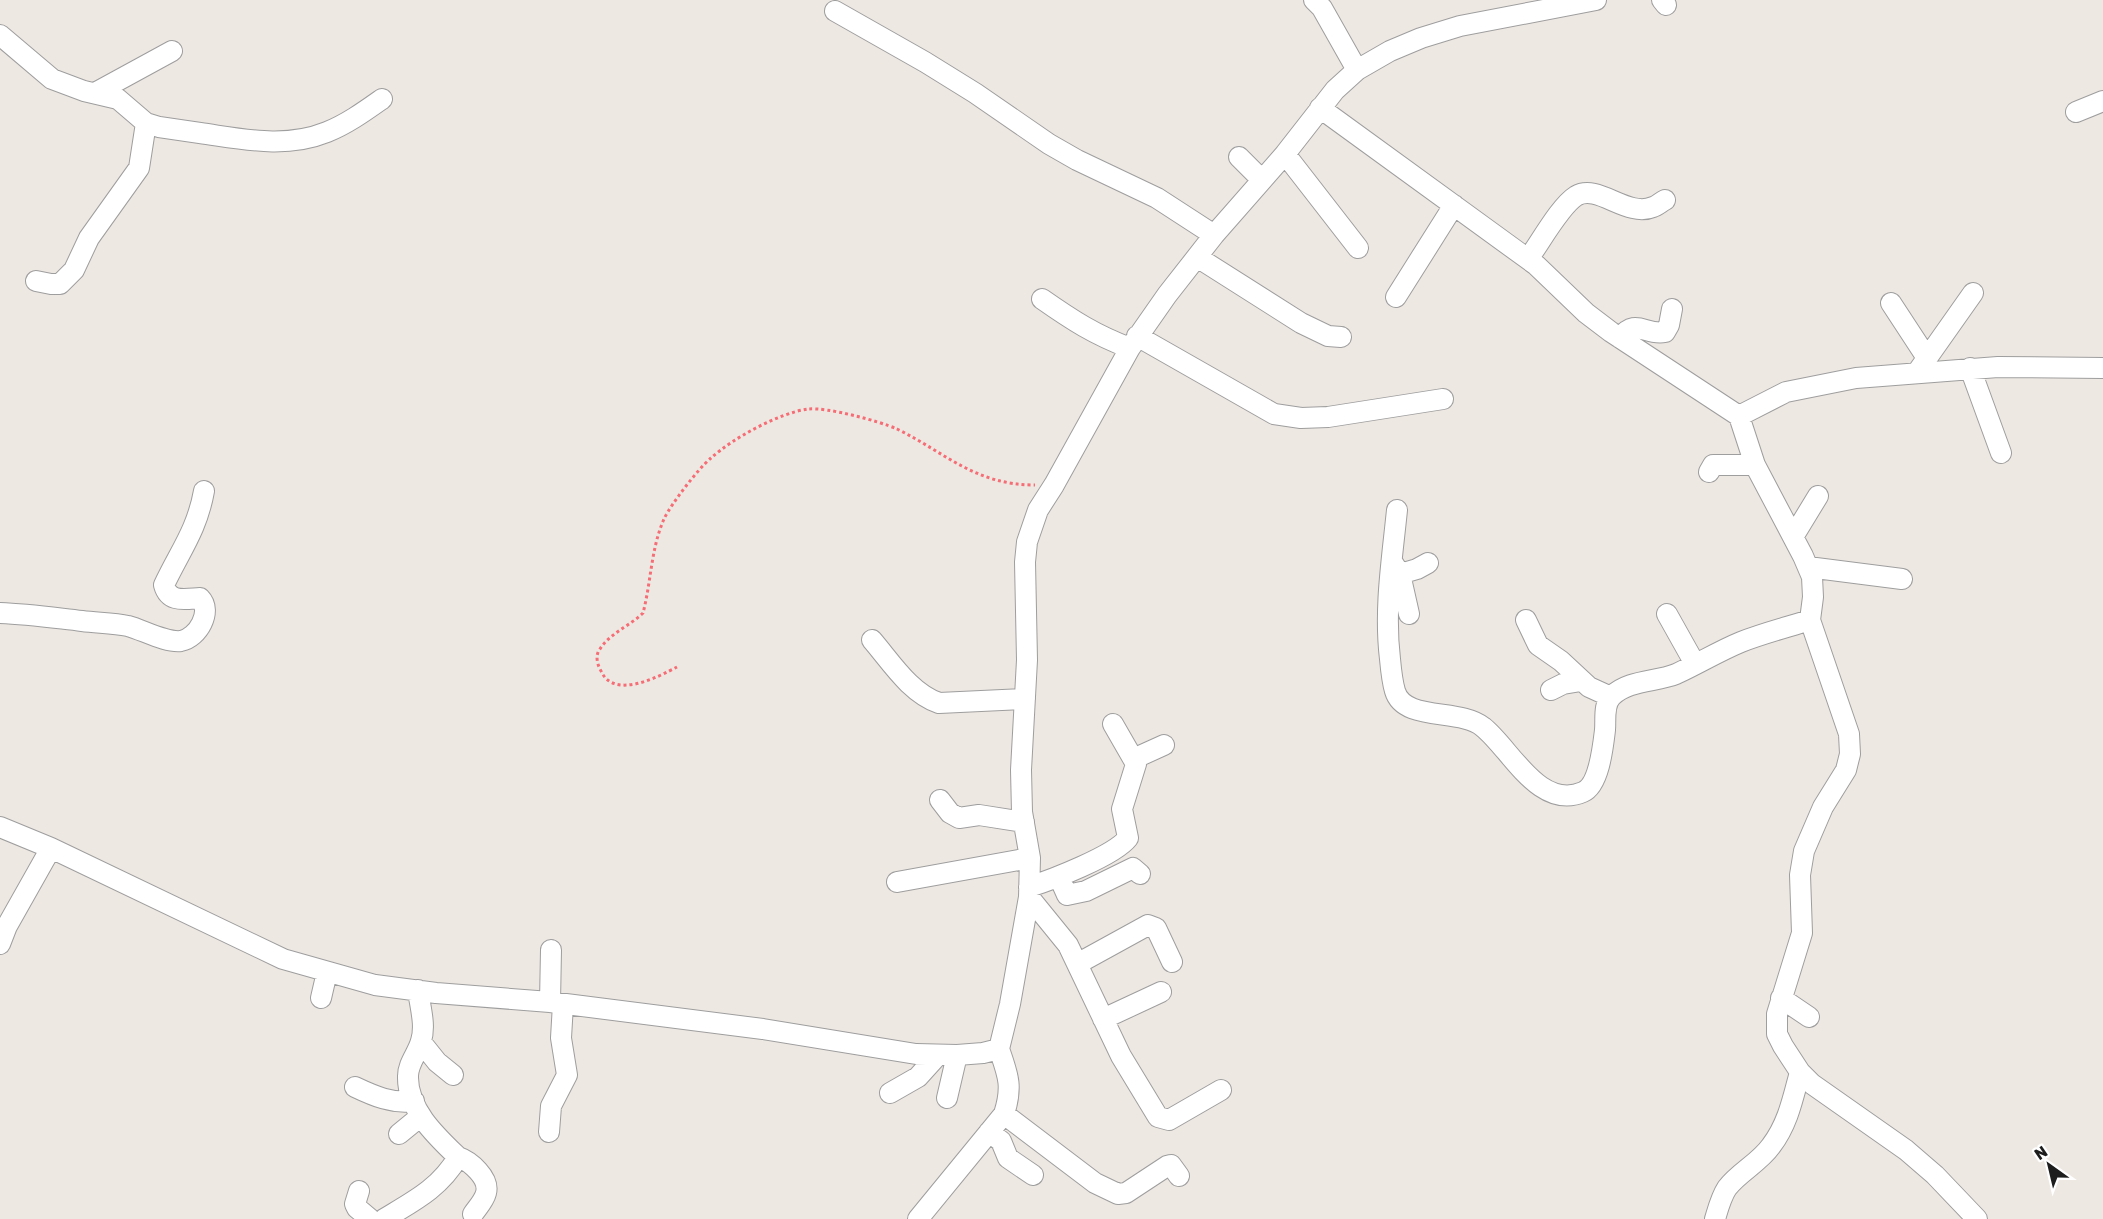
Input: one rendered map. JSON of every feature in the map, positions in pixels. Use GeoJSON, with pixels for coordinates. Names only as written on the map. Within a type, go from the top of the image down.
{"type":"FeatureCollection","features":[{"type":"Feature","properties":{"kind":"street"},"geometry":{"type":"LineString","coordinates":[[918,1219],[1004,1114],[1010,1095],[1008,1077],[999,1049],[1010,1004],[1029,892],[1030,858],[1024,822],[1021,770],[1027,660],[1025,562],[1027,542],[1038,510],[1134,342],[1214,235],[1285,154],[1335,90],[1357,70],[1390,51],[1421,38],[1460,26],[1596,0]]}},
{"type":"Feature","properties":{"kind":"street"},"geometry":{"type":"LineString","coordinates":[[1320,3],[1357,70]]}},
{"type":"Feature","properties":{"kind":"street"},"geometry":{"type":"LineString","coordinates":[[834,11],[925,62],[1049,144],[1077,160],[1150,194],[1214,235]]}},
{"type":"Feature","properties":{"kind":"street"},"geometry":{"type":"LineString","coordinates":[[0,35],[52,79],[84,91],[118,99],[146,123],[159,127],[277,143],[327,132],[382,99]]}},
{"type":"Feature","properties":{"kind":"street"},"geometry":{"type":"LineString","coordinates":[[95,93],[172,51]]}},
{"type":"Feature","properties":{"kind":"street"},"geometry":{"type":"LineString","coordinates":[[2076,112],[2103,101]]}},
{"type":"Feature","properties":{"kind":"street"},"geometry":{"type":"LineString","coordinates":[[1320,108],[1528,260],[1586,312],[1620,338],[1739,416],[1755,465],[1812,577],[1814,597],[1810,620],[1849,734],[1850,754],[1846,770],[1823,807],[1804,851],[1800,875],[1802,933],[1777,1014],[1778,1034],[1800,1072],[1819,1090],[1862,1117],[1906,1150],[1935,1174],[1977,1219]]}},
{"type":"Feature","properties":{"kind":"street"},"geometry":{"type":"LineString","coordinates":[[36,281],[60,284],[74,270],[89,238],[139,168],[146,123]]}},
{"type":"Feature","properties":{"kind":"street"},"geometry":{"type":"LineString","coordinates":[[1285,154],[1358,248]]}},
{"type":"Feature","properties":{"kind":"street"},"geometry":{"type":"LineString","coordinates":[[1239,158],[1262,180]]}},
{"type":"Feature","properties":{"kind":"street"},"geometry":{"type":"LineString","coordinates":[[1528,260],[1565,206],[1577,195],[1589,192],[1625,206],[1641,209],[1651,208],[1665,200]]}},
{"type":"Feature","properties":{"kind":"street"},"geometry":{"type":"LineString","coordinates":[[1396,297],[1454,205]]}},
{"type":"Feature","properties":{"kind":"street"},"geometry":{"type":"LineString","coordinates":[[1197,258],[1301,323],[1328,336],[1341,337]]}},
{"type":"Feature","properties":{"kind":"street"},"geometry":{"type":"LineString","coordinates":[[1923,365],[1972,293]]}},
{"type":"Feature","properties":{"kind":"street"},"geometry":{"type":"LineString","coordinates":[[1042,299],[1078,325],[1095,334],[1134,342],[1274,414],[1301,418],[1328,417],[1443,399]]}},
{"type":"Feature","properties":{"kind":"street"},"geometry":{"type":"LineString","coordinates":[[1891,303],[1923,365]]}},
{"type":"Feature","properties":{"kind":"street"},"geometry":{"type":"LineString","coordinates":[[1620,338],[1630,328],[1637,327],[1660,333],[1665,332],[1672,309]]}},
{"type":"Feature","properties":{"kind":"street"},"geometry":{"type":"LineString","coordinates":[[1739,416],[1786,392],[1923,365],[1970,368],[2103,368]]}},
{"type":"Feature","properties":{"kind":"street"},"geometry":{"type":"LineString","coordinates":[[1970,368],[2001,453]]}},
{"type":"Feature","properties":{"kind":"street"},"geometry":{"type":"LineString","coordinates":[[1709,472],[1713,465],[1755,465]]}},
{"type":"Feature","properties":{"kind":"street"},"geometry":{"type":"LineString","coordinates":[[0,613],[32,614],[109,623],[180,641],[187,638],[200,625],[206,610],[204,604],[200,598],[174,599],[169,596],[164,585],[191,537],[202,506],[204,491]]}},
{"type":"Feature","properties":{"kind":"street"},"geometry":{"type":"LineString","coordinates":[[1793,537],[1818,496]]}},
{"type":"Feature","properties":{"kind":"street"},"geometry":{"type":"LineString","coordinates":[[1397,510],[1396,568],[1387,615],[1395,693],[1402,703],[1413,710],[1459,716],[1483,727],[1535,784],[1550,792],[1562,795],[1581,793],[1589,788],[1596,777],[1605,729],[1606,708],[1611,697],[1623,688],[1674,675],[1743,641],[1810,620]]}},
{"type":"Feature","properties":{"kind":"street"},"geometry":{"type":"LineString","coordinates":[[1396,568],[1417,569],[1428,563]]}},
{"type":"Feature","properties":{"kind":"street"},"geometry":{"type":"LineString","coordinates":[[1808,567],[1902,579]]}},
{"type":"Feature","properties":{"kind":"street"},"geometry":{"type":"LineString","coordinates":[[1396,568],[1409,614]]}},
{"type":"Feature","properties":{"kind":"street"},"geometry":{"type":"LineString","coordinates":[[1667,614],[1695,664]]}},
{"type":"Feature","properties":{"kind":"street"},"geometry":{"type":"LineString","coordinates":[[1527,620],[1538,645],[1561,661],[1589,687],[1611,697]]}},
{"type":"Feature","properties":{"kind":"street"},"geometry":{"type":"LineString","coordinates":[[872,640],[916,690],[928,699],[939,703],[1025,699]]}},
{"type":"Feature","properties":{"kind":"street"},"geometry":{"type":"LineString","coordinates":[[1551,690],[1563,684],[1581,681]]}},
{"type":"Feature","properties":{"kind":"street"},"geometry":{"type":"LineString","coordinates":[[1029,892],[1109,852],[1128,838],[1122,809],[1123,800],[1136,767],[1134,759],[1113,724]]}},
{"type":"Feature","properties":{"kind":"street"},"geometry":{"type":"LineString","coordinates":[[1134,759],[1164,745]]}},
{"type":"Feature","properties":{"kind":"street"},"geometry":{"type":"LineString","coordinates":[[940,800],[950,813],[959,818],[979,815],[1024,822]]}},
{"type":"Feature","properties":{"kind":"street"},"geometry":{"type":"LineString","coordinates":[[0,827],[273,946],[327,972],[375,985],[556,1003],[763,1029],[893,1051],[947,1056],[983,1053],[999,1049]]}},
{"type":"Feature","properties":{"kind":"street"},"geometry":{"type":"LineString","coordinates":[[0,944],[7,926],[51,848]]}},
{"type":"Feature","properties":{"kind":"street"},"geometry":{"type":"LineString","coordinates":[[897,882],[1030,858]]}},
{"type":"Feature","properties":{"kind":"street"},"geometry":{"type":"LineString","coordinates":[[1059,878],[1067,895],[1086,891],[1133,868],[1140,874]]}},
{"type":"Feature","properties":{"kind":"street"},"geometry":{"type":"LineString","coordinates":[[1029,892],[1061,935],[1121,1056],[1158,1117],[1169,1120],[1221,1089]]}},
{"type":"Feature","properties":{"kind":"street"},"geometry":{"type":"LineString","coordinates":[[1077,964],[1148,926],[1156,928],[1172,962]]}},
{"type":"Feature","properties":{"kind":"street"},"geometry":{"type":"LineString","coordinates":[[549,1132],[550,1106],[567,1075],[556,1003],[552,950]]}},
{"type":"Feature","properties":{"kind":"street"},"geometry":{"type":"LineString","coordinates":[[321,998],[327,972]]}},
{"type":"Feature","properties":{"kind":"street"},"geometry":{"type":"LineString","coordinates":[[418,990],[423,1028],[421,1042],[407,1074],[409,1088],[417,1108],[431,1130],[458,1157],[466,1159],[476,1169],[486,1186],[487,1192],[473,1214]]}},
{"type":"Feature","properties":{"kind":"street"},"geometry":{"type":"LineString","coordinates":[[1103,1019],[1161,992]]}},
{"type":"Feature","properties":{"kind":"street"},"geometry":{"type":"LineString","coordinates":[[1781,998],[1809,1017]]}},
{"type":"Feature","properties":{"kind":"street"},"geometry":{"type":"LineString","coordinates":[[421,1042],[437,1062],[453,1075]]}},
{"type":"Feature","properties":{"kind":"street"},"geometry":{"type":"LineString","coordinates":[[890,1093],[918,1077],[947,1056]]}},
{"type":"Feature","properties":{"kind":"street"},"geometry":{"type":"LineString","coordinates":[[947,1056],[947,1098]]}},
{"type":"Feature","properties":{"kind":"street"},"geometry":{"type":"LineString","coordinates":[[1715,1219],[1727,1189],[1757,1162],[1779,1135],[1789,1115],[1800,1072]]}},
{"type":"Feature","properties":{"kind":"street"},"geometry":{"type":"LineString","coordinates":[[355,1087],[417,1108]]}},
{"type":"Feature","properties":{"kind":"street"},"geometry":{"type":"LineString","coordinates":[[399,1134],[417,1108]]}},
{"type":"Feature","properties":{"kind":"street"},"geometry":{"type":"LineString","coordinates":[[1004,1114],[1095,1183],[1118,1194],[1126,1193],[1167,1166],[1171,1165],[1179,1176]]}},
{"type":"Feature","properties":{"kind":"street"},"geometry":{"type":"LineString","coordinates":[[989,1132],[1001,1141],[1008,1158],[1033,1176]]}},
{"type":"Feature","properties":{"kind":"street"},"geometry":{"type":"LineString","coordinates":[[359,1191],[355,1204],[357,1208],[382,1219],[437,1185],[449,1173],[458,1157]]}},
{"type":"Feature","properties":{"kind":"path"},"geometry":{"type":"LineString","coordinates":[[677,668],[649,681],[632,685],[614,683],[602,674],[597,661],[598,651],[606,640],[643,613],[658,535],[665,517],[687,486],[710,458],[761,426],[792,412],[812,409],[834,412],[895,428],[984,478],[1025,485],[1054,485]]}}]}
